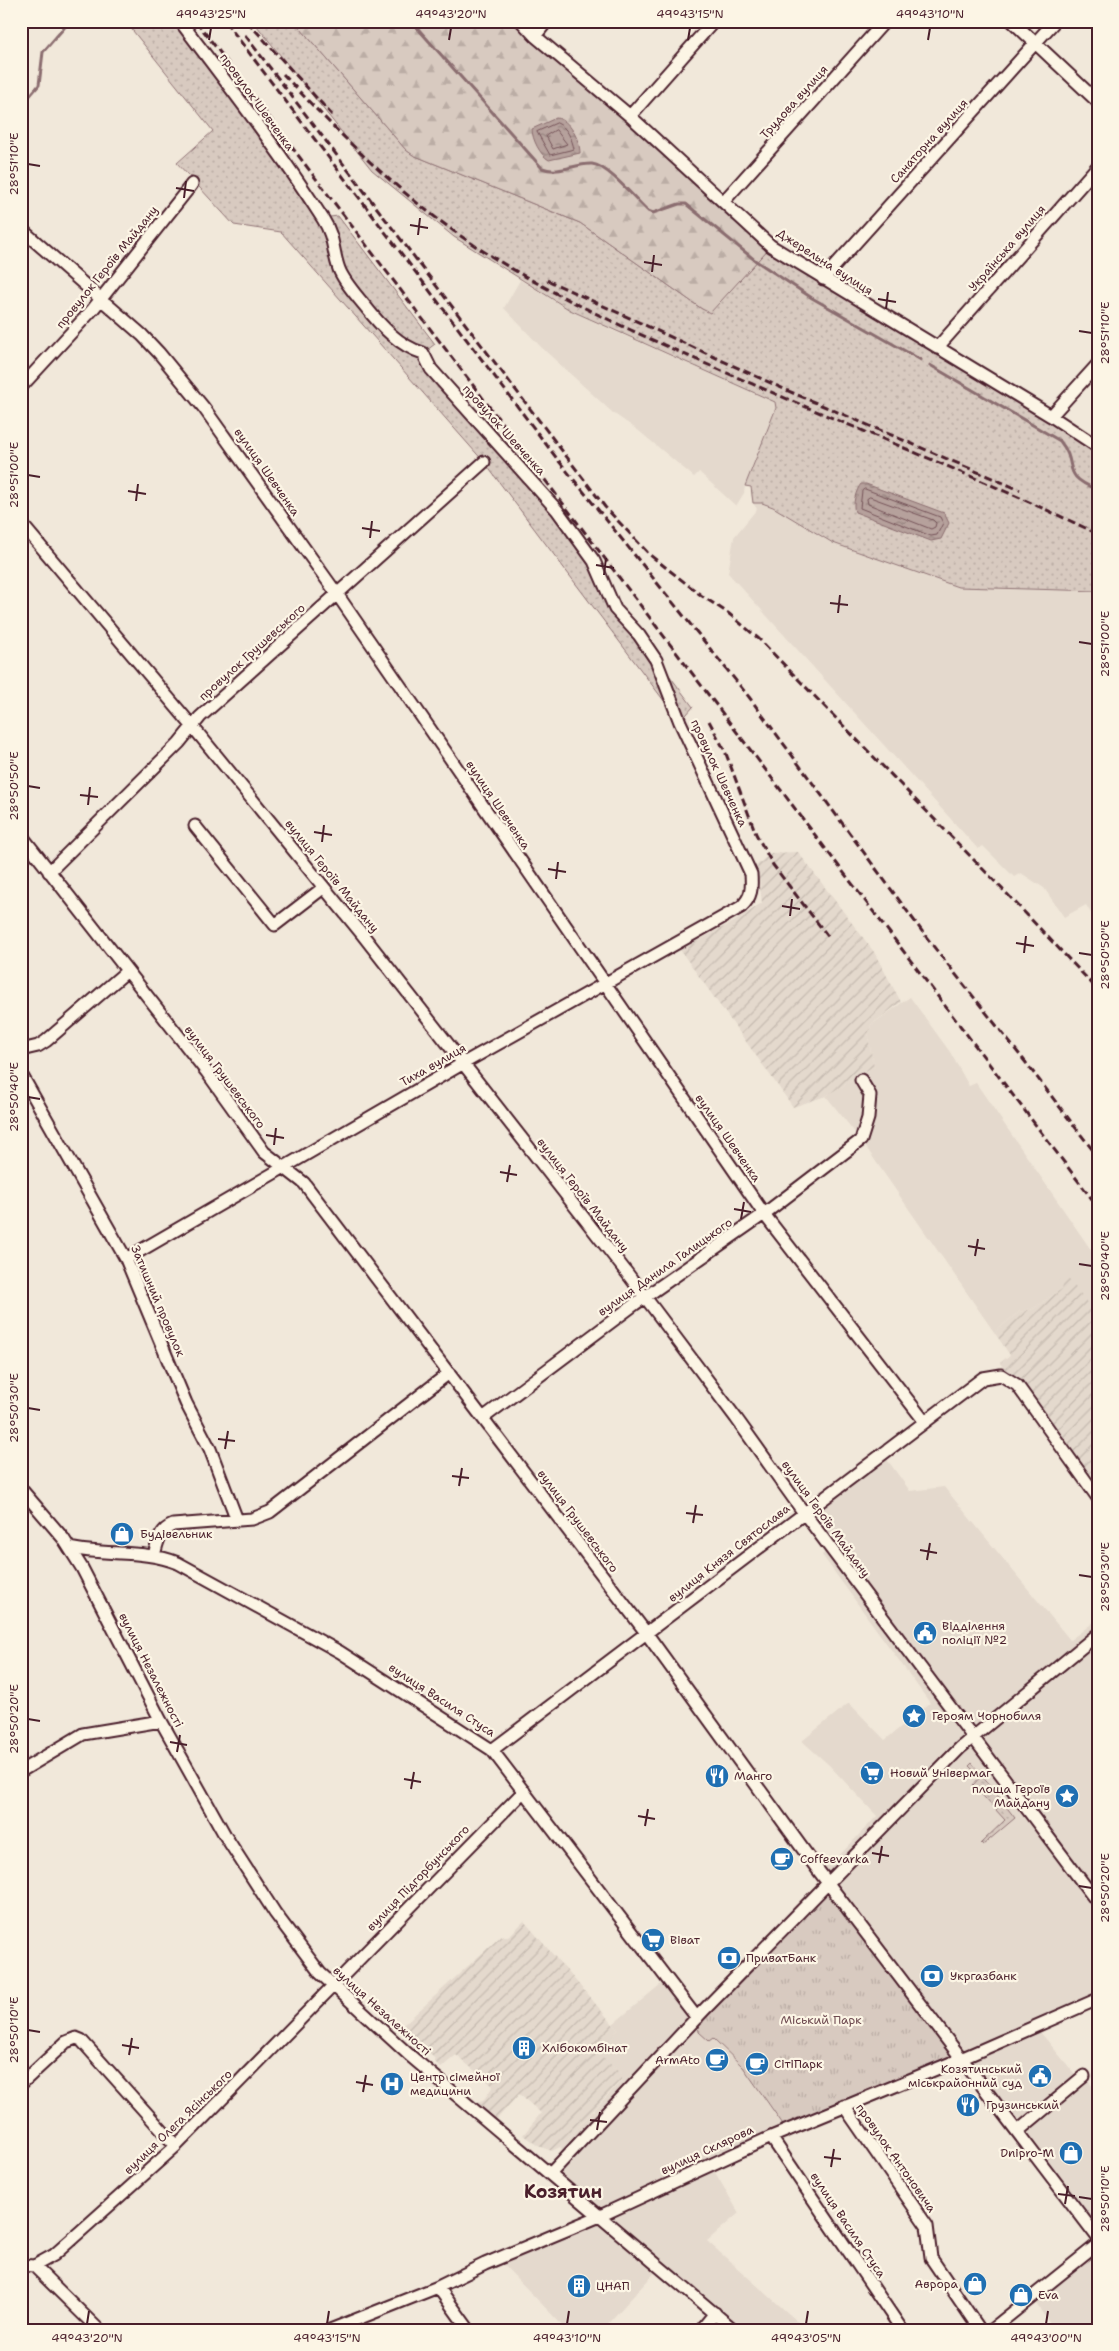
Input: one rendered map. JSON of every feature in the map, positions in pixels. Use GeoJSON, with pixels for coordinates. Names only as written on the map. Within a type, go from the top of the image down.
{"type":"FeatureCollection","features":[{"type":"Feature","properties":{"kind":"street","name":"провулок Шевченка"},"geometry":{"type":"LineString","coordinates":[[180,21],[252,116],[322,218],[334,241],[340,270],[366,307],[408,348],[423,353],[431,370],[557,510],[594,561],[615,609],[639,635],[656,660],[680,722],[751,874],[751,894]]}},
{"type":"Feature","properties":{"kind":"street","name":"Джерельна вулиця"},"geometry":{"type":"LineString","coordinates":[[521,21],[535,36],[630,116],[771,246],[1051,416],[1098,447]]}},
{"type":"Feature","properties":{"kind":"street"},"geometry":{"type":"LineString","coordinates":[[535,36],[547,21]]}},
{"type":"Feature","properties":{"kind":"street"},"geometry":{"type":"LineString","coordinates":[[630,116],[714,21]]}},
{"type":"Feature","properties":{"kind":"street","name":"Трудова вулиця"},"geometry":{"type":"LineString","coordinates":[[724,201],[885,21]]}},
{"type":"Feature","properties":{"kind":"street"},"geometry":{"type":"LineString","coordinates":[[1012,21],[1098,102]]}},
{"type":"Feature","properties":{"kind":"street","name":"Санаторна вулиця"},"geometry":{"type":"LineString","coordinates":[[823,279],[1055,21]]}},
{"type":"Feature","properties":{"kind":"street","name":"Українська вулиця"},"geometry":{"type":"LineString","coordinates":[[937,348],[1098,166]]}},
{"type":"Feature","properties":{"kind":"street","name":"провулок Героїв Майдану"},"geometry":{"type":"LineString","coordinates":[[21,387],[93,309],[192,184]]}},
{"type":"Feature","properties":{"kind":"street","name":"вулиця Шевченка"},"geometry":{"type":"LineString","coordinates":[[21,229],[101,297],[159,353],[182,379],[337,594],[764,1214],[924,1422]]}},
{"type":"Feature","properties":{"kind":"street"},"geometry":{"type":"LineString","coordinates":[[1051,416],[1098,364]]}},
{"type":"Feature","properties":{"kind":"street","name":"провулок Грушевського"},"geometry":{"type":"LineString","coordinates":[[48,872],[193,727],[200,717],[484,462]]}},
{"type":"Feature","properties":{"kind":"street","name":"вулиця Героїв Майдану"},"geometry":{"type":"LineString","coordinates":[[21,523],[193,727],[362,934],[646,1297],[804,1513],[1098,1903]]}},
{"type":"Feature","properties":{"kind":"street"},"geometry":{"type":"LineString","coordinates":[[194,826],[275,925],[323,888]]}},
{"type":"Feature","properties":{"kind":"street","name":"вулиця Грушевського"},"geometry":{"type":"LineString","coordinates":[[21,836],[206,1071],[264,1152],[304,1183],[647,1634],[829,1883],[1098,2238]]}},
{"type":"Feature","properties":{"kind":"street","name":"Тиха вулиця"},"geometry":{"type":"LineString","coordinates":[[126,1258],[462,1064],[741,907],[748,901],[751,894]]}},
{"type":"Feature","properties":{"kind":"street"},"geometry":{"type":"LineString","coordinates":[[21,1042],[27,1049],[46,1041],[127,971]]}},
{"type":"Feature","properties":{"kind":"street","name":"Затишний провулок"},"geometry":{"type":"LineString","coordinates":[[21,1074],[126,1258],[186,1403],[210,1448],[237,1520]]}},
{"type":"Feature","properties":{"kind":"street","name":"вулиця Данила Галицького"},"geometry":{"type":"LineString","coordinates":[[483,1418],[646,1297],[764,1214],[861,1140],[868,1118],[870,1095],[861,1080]]}},
{"type":"Feature","properties":{"kind":"street"},"geometry":{"type":"LineString","coordinates":[[154,1556],[161,1535],[166,1528],[173,1525],[252,1518],[270,1512],[449,1373]]}},
{"type":"Feature","properties":{"kind":"street","name":"вулиця Князя Святослава"},"geometry":{"type":"LineString","coordinates":[[492,1750],[983,1378],[1001,1375],[1017,1385],[1098,1498]]}},
{"type":"Feature","properties":{"kind":"street","name":"вулиця Незалежності"},"geometry":{"type":"LineString","coordinates":[[21,1489],[70,1548],[91,1584],[161,1721],[214,1816],[292,1937],[332,1986],[408,2054],[734,2330]]}},
{"type":"Feature","properties":{"kind":"street","name":"вулиця Василя Стуса"},"geometry":{"type":"LineString","coordinates":[[70,1548],[89,1552],[154,1556],[173,1561],[201,1574],[340,1652],[492,1750],[697,2018]]}},
{"type":"Feature","properties":{"kind":"street"},"geometry":{"type":"LineString","coordinates":[[550,2174],[697,2018],[972,1736],[1098,1634]]}},
{"type":"Feature","properties":{"kind":"street"},"geometry":{"type":"LineString","coordinates":[[21,1771],[83,1734],[161,1721]]}},
{"type":"Feature","properties":{"kind":"street","name":"вулиця Підгорбунського"},"geometry":{"type":"LineString","coordinates":[[332,1986],[524,1790]]}},
{"type":"Feature","properties":{"kind":"street","name":"вулиця Олега Ясінського"},"geometry":{"type":"LineString","coordinates":[[34,2266],[54,2255],[176,2146],[332,1986]]}},
{"type":"Feature","properties":{"kind":"street","name":"вулиця Склярова"},"geometry":{"type":"LineString","coordinates":[[330,2330],[438,2287],[497,2258],[600,2216],[771,2137],[1098,2000]]}},
{"type":"Feature","properties":{"kind":"street"},"geometry":{"type":"LineString","coordinates":[[21,2084],[66,2042],[76,2038],[81,2040],[176,2146]]}},
{"type":"Feature","properties":{"kind":"street"},"geometry":{"type":"LineString","coordinates":[[1018,2132],[1084,2076]]}},
{"type":"Feature","properties":{"kind":"street","name":"провулок Антоновича"},"geometry":{"type":"LineString","coordinates":[[844,2106],[927,2226],[931,2258],[980,2330]]}},
{"type":"Feature","properties":{"kind":"street","name":"вулиця Василя Стуса"},"geometry":{"type":"LineString","coordinates":[[771,2137],[902,2330]]}},
{"type":"Feature","properties":{"kind":"street"},"geometry":{"type":"LineString","coordinates":[[991,2330],[1098,2244]]}},
{"type":"Feature","properties":{"kind":"street"},"geometry":{"type":"LineString","coordinates":[[21,2265],[34,2266],[99,2330]]}},
{"type":"Feature","properties":{"kind":"street"},"geometry":{"type":"LineString","coordinates":[[438,2287],[469,2330]]}},
{"type":"Feature","properties":{"kind":"street"},"geometry":{"type":"LineString","coordinates":[[701,2330],[715,2313]]}},
{"type":"Feature","properties":{"kind":"shaded area"},"geometry":{"type":"Polygon","coordinates":[[[520,280],[570,310],[775,402],[777,407],[745,486],[744,493],[736,506],[699,472],[694,477],[639,431],[613,413],[541,347],[504,308],[520,280]]]}},
{"type":"Feature","properties":{"kind":"shaded area"},"geometry":{"type":"Polygon","coordinates":[[[751,494],[1098,546],[1098,925],[1086,905],[1064,917],[1044,888],[1021,873],[1014,877],[983,846],[978,849],[728,573],[734,537],[757,509],[751,494]]]}},
{"type":"Feature","properties":{"kind":"shaded area"},"geometry":{"type":"Polygon","coordinates":[[[798,852],[874,952],[901,1002],[871,1025],[868,1037],[874,1066],[826,1096],[793,1107],[680,950],[735,921],[762,903],[757,865],[771,853],[798,852]]]}},
{"type":"Feature","properties":{"kind":"shaded area"},"geometry":{"type":"Polygon","coordinates":[[[910,997],[950,1052],[969,1086],[976,1083],[1098,1260],[1098,1310],[1063,1288],[1033,1309],[1019,1312],[994,1332],[861,1140],[826,1096],[874,1066],[868,1037],[871,1025],[910,997]]]}},
{"type":"Feature","properties":{"kind":"shaded area"},"geometry":{"type":"Polygon","coordinates":[[[1065,1275],[1092,1307],[1098,1310],[1098,1498],[1000,1363],[1010,1355],[994,1332],[1019,1312],[1033,1309],[1063,1288],[1058,1281],[1065,1275]]]}},
{"type":"Feature","properties":{"kind":"shaded area"},"geometry":{"type":"Polygon","coordinates":[[[883,1454],[910,1491],[944,1487],[1070,1640],[1098,1619],[1098,1999],[1036,2027],[1074,2073],[1084,2076],[1098,2093],[1098,2238],[818,1870],[835,1860],[877,1816],[829,1765],[802,1741],[849,1703],[885,1740],[930,1703],[822,1555],[830,1548],[804,1513],[883,1454]]]}},
{"type":"Feature","properties":{"kind":"shaded area"},"geometry":{"type":"Polygon","coordinates":[[[524,1921],[618,2030],[601,2049],[605,2052],[602,2056],[621,2074],[621,2080],[560,2147],[552,2151],[538,2146],[523,2135],[541,2113],[519,2094],[497,2119],[477,2103],[483,2101],[493,2086],[456,2055],[441,2068],[434,2061],[435,2059],[402,2026],[501,1936],[508,1937],[524,1921]]]}},
{"type":"Feature","properties":{"kind":"shaded area"},"geometry":{"type":"Polygon","coordinates":[[[667,1979],[713,2038],[743,2067],[787,2130],[710,2164],[739,2213],[707,2241],[807,2330],[734,2330],[660,2267],[602,2330],[567,2330],[497,2258],[599,2216],[550,2174],[568,2155],[560,2147],[622,2080],[621,2074],[601,2056],[605,2052],[601,2049],[618,2030],[613,2024],[667,1979]]]}},
{"type":"Feature","properties":{"kind":"shaded area"},"geometry":{"type":"Polygon","coordinates":[[[1098,2244],[1098,2330],[1054,2330],[1032,2298],[1098,2244]]]}},
{"type":"Feature","properties":{"kind":"green space"},"geometry":{"type":"Polygon","coordinates":[[[125,21],[180,21],[322,218],[338,216],[435,344],[423,353],[557,510],[607,592],[693,707],[680,722],[484,462],[281,232],[234,225],[177,163],[213,131],[125,21]]]}},
{"type":"Feature","properties":{"kind":"green space"},"geometry":{"type":"Polygon","coordinates":[[[253,21],[294,21],[406,150],[413,155],[580,223],[702,309],[710,312],[771,246],[1098,447],[1098,591],[958,587],[833,543],[773,507],[762,503],[753,503],[751,487],[745,486],[776,408],[775,402],[570,310],[454,237],[372,170],[253,21]]]}},
{"type":"Feature","properties":{"kind":"green space"},"geometry":{"type":"Polygon","coordinates":[[[294,21],[521,21],[771,246],[710,313],[580,223],[413,155],[406,150],[294,21]]]}},
{"type":"Feature","properties":{"kind":"green space"},"geometry":{"type":"Polygon","coordinates":[[[972,1763],[1015,1818],[983,1845],[981,1843],[1005,1820],[973,1785],[980,1777],[969,1766],[972,1763]]]}},
{"type":"Feature","properties":{"kind":"green space","name":"Міський Парк"},"geometry":{"type":"Polygon","coordinates":[[[829,1883],[963,2058],[787,2130],[743,2067],[713,2038],[709,2041],[699,2032],[697,2018],[829,1883]]]}},
{"type":"Feature","properties":{"kind":"water"},"geometry":{"type":"Polygon","coordinates":[[[556,118],[561,119],[570,126],[580,148],[580,153],[549,160],[537,146],[532,129],[556,118]]]}},
{"type":"Feature","properties":{"kind":"water"},"geometry":{"type":"Polygon","coordinates":[[[861,484],[866,484],[944,513],[949,523],[941,539],[931,541],[855,512],[855,497],[861,484]]]}},
{"type":"Feature","properties":{"kind":"waterway"},"geometry":{"type":"LineString","coordinates":[[21,106],[39,85],[43,52],[70,21]]}},
{"type":"Feature","properties":{"kind":"waterway"},"geometry":{"type":"LineString","coordinates":[[411,21],[542,168],[561,170],[586,164],[599,166],[622,184],[648,211],[653,213],[679,204],[686,204],[756,261],[812,298],[921,360]]}},
{"type":"Feature","properties":{"kind":"waterway"},"geometry":{"type":"LineString","coordinates":[[930,365],[1060,441],[1069,457],[1074,474],[1078,479],[1098,490]]}},
{"type":"Feature","properties":{"kind":"railway"},"geometry":{"type":"LineString","coordinates":[[196,21],[1098,1207]]}},
{"type":"Feature","properties":{"kind":"railway"},"geometry":{"type":"LineString","coordinates":[[225,21],[558,460],[749,697],[930,942],[1098,1157]]}},
{"type":"Feature","properties":{"kind":"railway"},"geometry":{"type":"LineString","coordinates":[[247,21],[332,115]]}},
{"type":"Feature","properties":{"kind":"railway"},"geometry":{"type":"LineString","coordinates":[[245,35],[605,507],[650,555],[702,596],[728,613],[759,639],[1098,990]]}},
{"type":"Feature","properties":{"kind":"railway"},"geometry":{"type":"LineString","coordinates":[[283,74],[345,138],[411,198],[458,234],[514,270],[572,302],[663,344],[743,380],[947,466],[1098,534]]}},
{"type":"Feature","properties":{"kind":"railway"},"geometry":{"type":"LineString","coordinates":[[547,280],[786,390],[1020,490]]}},
{"type":"Feature","properties":{"kind":"railway"},"geometry":{"type":"LineString","coordinates":[[709,721],[725,751],[756,834],[773,865],[830,939]]}},
{"type":"Feature","properties":{"kind":"place","name":"Будівельник"},"geometry":{"type":"Point","coordinates":[122,1534]}},
{"type":"Feature","properties":{"kind":"place","name":"Відділення поліції №2"},"geometry":{"type":"Point","coordinates":[925,1633]}},
{"type":"Feature","properties":{"kind":"place","name":"Героям Чорнобиля"},"geometry":{"type":"Point","coordinates":[914,1716]}},
{"type":"Feature","properties":{"kind":"place","name":"Новий Універмаг"},"geometry":{"type":"Point","coordinates":[872,1773]}},
{"type":"Feature","properties":{"kind":"place","name":"Манго"},"geometry":{"type":"Point","coordinates":[717,1776]}},
{"type":"Feature","properties":{"kind":"place","name":"площа Героїв Майдану"},"geometry":{"type":"Point","coordinates":[1067,1796]}},
{"type":"Feature","properties":{"kind":"place","name":"Coffeevarka"},"geometry":{"type":"Point","coordinates":[782,1859]}},
{"type":"Feature","properties":{"kind":"place","name":"Віват"},"geometry":{"type":"Point","coordinates":[653,1940]}},
{"type":"Feature","properties":{"kind":"place","name":"ПриватБанк"},"geometry":{"type":"Point","coordinates":[729,1958]}},
{"type":"Feature","properties":{"kind":"place","name":"Укргазбанк"},"geometry":{"type":"Point","coordinates":[932,1976]}},
{"type":"Feature","properties":{"kind":"place","name":"Хлібокомбінат"},"geometry":{"type":"Point","coordinates":[524,2048]}},
{"type":"Feature","properties":{"kind":"place","name":"ArmAto"},"geometry":{"type":"Point","coordinates":[717,2060]}},
{"type":"Feature","properties":{"kind":"place","name":"СітіПарк"},"geometry":{"type":"Point","coordinates":[757,2064]}},
{"type":"Feature","properties":{"kind":"place","name":"Козятинський міськрайонний суд"},"geometry":{"type":"Point","coordinates":[1040,2076]}},
{"type":"Feature","properties":{"kind":"place","name":"Центр сімейної медицини"},"geometry":{"type":"Point","coordinates":[392,2084]}},
{"type":"Feature","properties":{"kind":"place","name":"Грузинський"},"geometry":{"type":"Point","coordinates":[968,2105]}},
{"type":"Feature","properties":{"kind":"place","name":"Dnipro-M"},"geometry":{"type":"Point","coordinates":[1071,2153]}},
{"type":"Feature","properties":{"kind":"place","name":"Аврора"},"geometry":{"type":"Point","coordinates":[975,2284]}},
{"type":"Feature","properties":{"kind":"place","name":"ЦНАП"},"geometry":{"type":"Point","coordinates":[579,2286]}},
{"type":"Feature","properties":{"kind":"place","name":"Eva"},"geometry":{"type":"Point","coordinates":[1021,2295]}},
{"type":"Feature","properties":{"kind":"district","name":"Козятин"},"geometry":{"type":"Point","coordinates":[563,2192]}}]}
